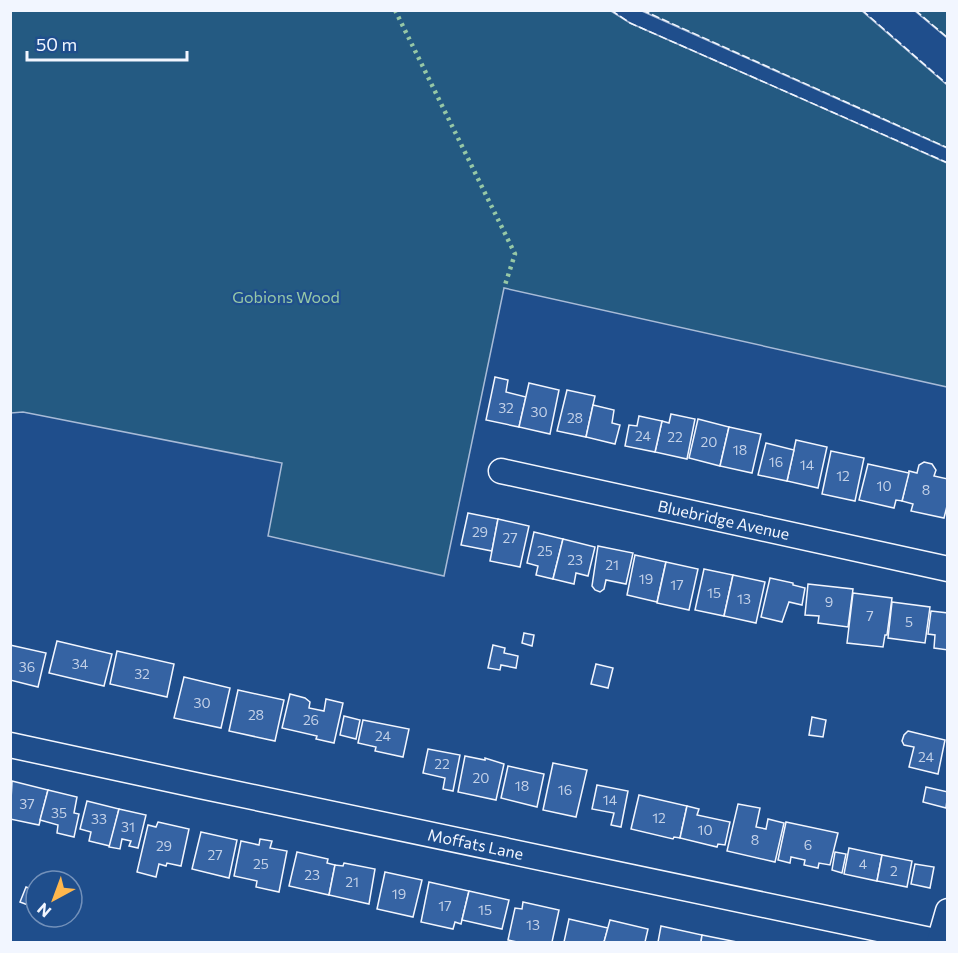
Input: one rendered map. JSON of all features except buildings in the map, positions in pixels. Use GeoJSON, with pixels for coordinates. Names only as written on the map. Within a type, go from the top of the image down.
{"type":"FeatureCollection","features":[{"type":"Feature","properties":{"kind":"street","name":"Bluebridge Avenue"},"geometry":{"type":"LineString","coordinates":[[501,471],[948,569]]}},
{"type":"Feature","properties":{"kind":"street","name":"Moffats Lane"},"geometry":{"type":"LineString","coordinates":[[10,745],[939,942]]}},
{"type":"Feature","properties":{"kind":"street"},"geometry":{"type":"LineString","coordinates":[[939,942],[948,911]]}},
{"type":"Feature","properties":{"kind":"green space","name":"Gobions Wood"},"geometry":{"type":"Polygon","coordinates":[[[10,11],[611,11],[630,23],[947,163],[947,387],[504,288],[444,576],[268,536],[282,463],[23,412],[11,413],[10,11]]]}},
{"type":"Feature","properties":{"kind":"green space"},"geometry":{"type":"Polygon","coordinates":[[[642,11],[862,11],[947,85],[947,148],[642,11]]]}},
{"type":"Feature","properties":{"kind":"green space"},"geometry":{"type":"Polygon","coordinates":[[[915,11],[947,11],[947,38],[915,11]]]}},
{"type":"Feature","properties":{"kind":"hedge"},"geometry":{"type":"LineString","coordinates":[[395,10],[515,254],[504,288]]}},
{"type":"Feature","properties":{"kind":"fence"},"geometry":{"type":"LineString","coordinates":[[611,10],[630,23],[948,163]]}},
{"type":"Feature","properties":{"kind":"fence"},"geometry":{"type":"LineString","coordinates":[[642,10],[948,148]]}},
{"type":"Feature","properties":{"kind":"fence"},"geometry":{"type":"LineString","coordinates":[[862,10],[948,85]]}},
{"type":"Feature","properties":{"kind":"fence"},"geometry":{"type":"LineString","coordinates":[[915,10],[948,38]]}}]}
